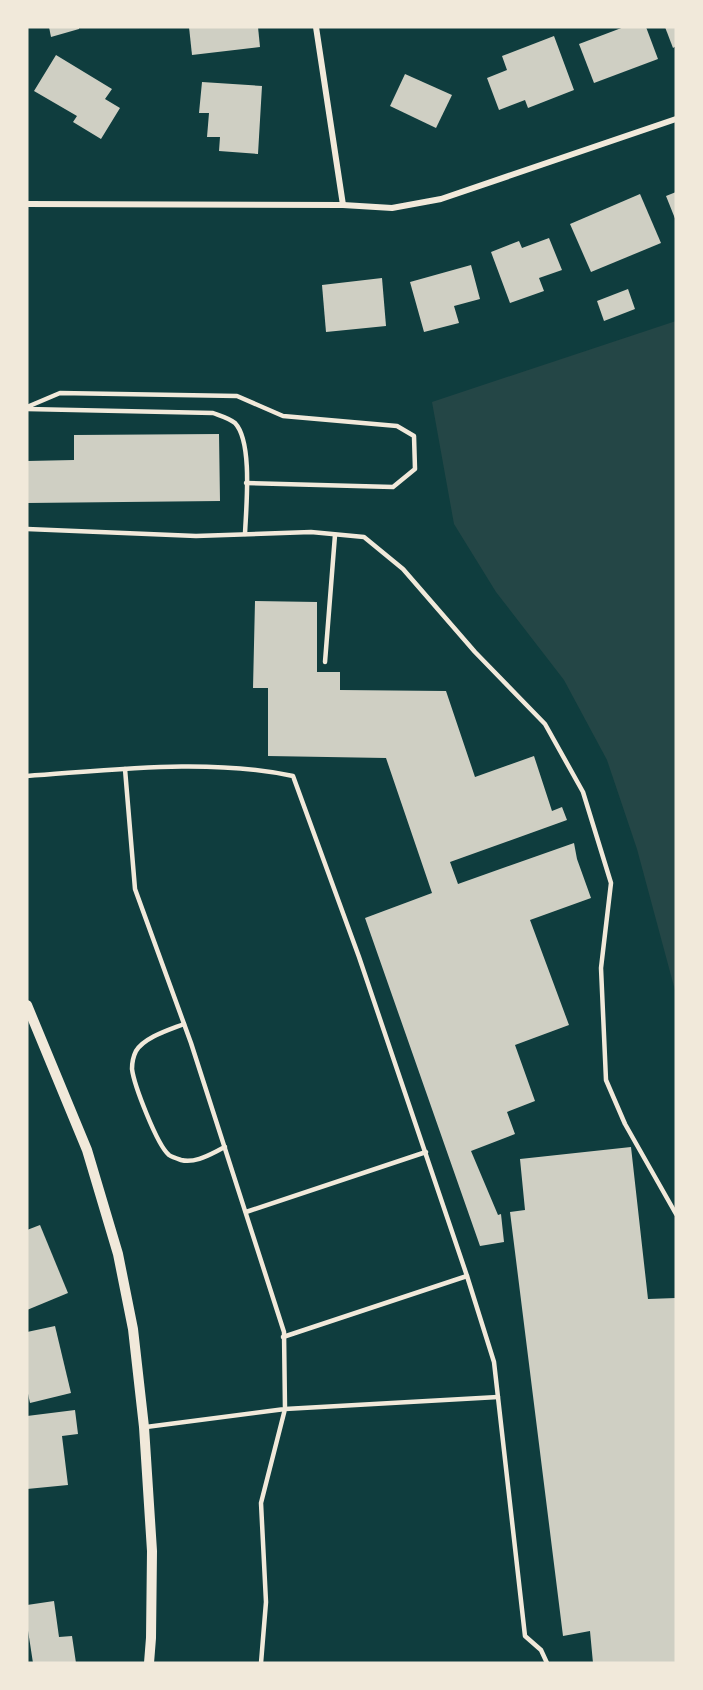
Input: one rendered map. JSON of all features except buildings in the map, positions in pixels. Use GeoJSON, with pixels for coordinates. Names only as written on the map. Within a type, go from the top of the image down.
{"type":"FeatureCollection","features":[{"type":"Feature","properties":{"kind":"street"},"geometry":{"type":"LineString","coordinates":[[316,27],[343,206]]}},
{"type":"Feature","properties":{"kind":"street"},"geometry":{"type":"LineString","coordinates":[[27,204],[392,208],[441,199],[676,118]]}},
{"type":"Feature","properties":{"kind":"street"},"geometry":{"type":"LineString","coordinates":[[27,1005],[87,1150],[118,1254],[133,1329],[144,1427],[152,1551],[149,1663]]}},
{"type":"Feature","properties":{"kind":"lane"},"geometry":{"type":"LineString","coordinates":[[27,408],[60,393],[237,396],[283,417],[397,426],[414,436],[415,469],[393,487],[246,483]]}},
{"type":"Feature","properties":{"kind":"lane"},"geometry":{"type":"LineString","coordinates":[[27,408],[213,413],[234,422],[244,438],[246,452],[245,534]]}},
{"type":"Feature","properties":{"kind":"lane"},"geometry":{"type":"LineString","coordinates":[[27,529],[196,536],[311,532],[364,537],[403,569],[475,652],[544,724],[583,792],[611,883],[601,968],[606,1080],[625,1124],[676,1214]]}},
{"type":"Feature","properties":{"kind":"lane"},"geometry":{"type":"LineString","coordinates":[[325,662],[335,535]]}},
{"type":"Feature","properties":{"kind":"lane"},"geometry":{"type":"LineString","coordinates":[[27,776],[192,767],[259,769],[293,776],[359,957],[426,1152],[494,1362],[525,1636],[541,1650],[547,1663]]}},
{"type":"Feature","properties":{"kind":"lane"},"geometry":{"type":"LineString","coordinates":[[125,770],[135,889],[184,1024],[284,1332],[285,1409],[261,1503],[266,1602],[261,1663]]}},
{"type":"Feature","properties":{"kind":"lane"},"geometry":{"type":"LineString","coordinates":[[184,1024],[142,1044],[135,1052],[132,1071],[148,1116],[170,1155],[184,1161],[195,1161],[225,1148]]}},
{"type":"Feature","properties":{"kind":"lane"},"geometry":{"type":"LineString","coordinates":[[246,1212],[426,1152]]}},
{"type":"Feature","properties":{"kind":"lane"},"geometry":{"type":"LineString","coordinates":[[283,1337],[467,1276]]}},
{"type":"Feature","properties":{"kind":"lane"},"geometry":{"type":"LineString","coordinates":[[144,1427],[285,1409],[498,1397]]}},
{"type":"Feature","properties":{"kind":"shaded area"},"geometry":{"type":"Polygon","coordinates":[[[676,321],[676,994],[637,849],[607,760],[564,680],[496,592],[454,524],[432,402],[676,321]]]}}]}
